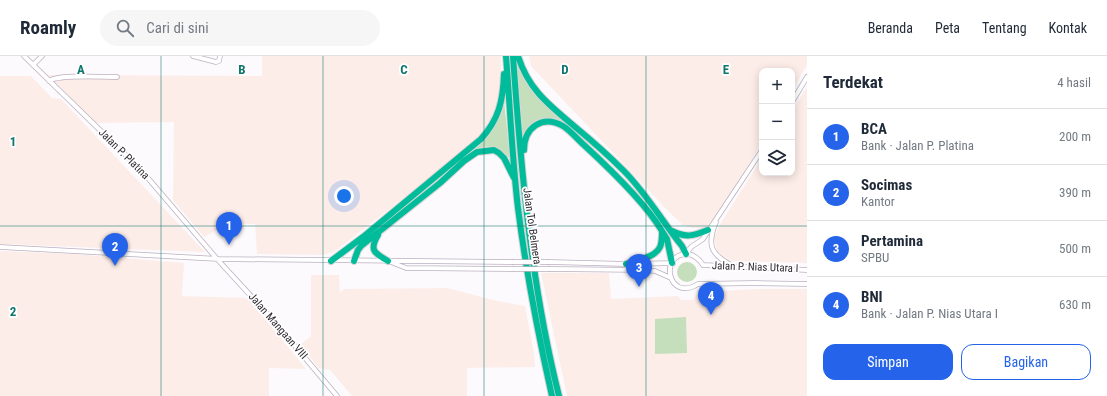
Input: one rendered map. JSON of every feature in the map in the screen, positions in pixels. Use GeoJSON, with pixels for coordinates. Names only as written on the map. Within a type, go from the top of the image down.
{"type":"FeatureCollection","features":[{"type":"Feature","properties":{"kind":"highway","name":"Jalan Tol Belmera"},"geometry":{"type":"LineString","coordinates":[[506,56],[515,181],[522,235],[539,334],[552,396]]}},
{"type":"Feature","properties":{"kind":"highway"},"geometry":{"type":"LineString","coordinates":[[331,261],[355,244],[474,147],[489,131],[496,119],[501,103],[506,56]]}},
{"type":"Feature","properties":{"kind":"highway","name":"Jalan Tol Belmera"},"geometry":{"type":"LineString","coordinates":[[513,56],[523,179],[534,266],[559,396]]}},
{"type":"Feature","properties":{"kind":"highway"},"geometry":{"type":"LineString","coordinates":[[518,56],[528,79],[537,92],[551,107],[625,172],[665,230],[672,263]]}},
{"type":"Feature","properties":{"kind":"highway"},"geometry":{"type":"LineString","coordinates":[[523,179],[525,137],[533,127],[539,123],[546,122],[563,126],[597,157],[665,230],[682,246],[686,254]]}},
{"type":"Feature","properties":{"kind":"highway"},"geometry":{"type":"LineString","coordinates":[[354,261],[358,250],[362,246],[440,183],[464,161],[477,152],[494,150],[498,153],[504,158],[515,181]]}},
{"type":"Feature","properties":{"kind":"highway"},"geometry":{"type":"LineString","coordinates":[[665,230],[689,236],[708,230]]}},
{"type":"Feature","properties":{"kind":"highway"},"geometry":{"type":"LineString","coordinates":[[626,264],[656,253],[660,248],[665,230]]}},
{"type":"Feature","properties":{"kind":"highway"},"geometry":{"type":"LineString","coordinates":[[380,232],[373,244],[374,248],[376,253],[388,261]]}},
{"type":"Feature","properties":{"kind":"street","name":"Jalan P. Platina"},"geometry":{"type":"LineString","coordinates":[[24,56],[141,170],[217,259]]}},
{"type":"Feature","properties":{"kind":"street"},"geometry":{"type":"LineString","coordinates":[[33,65],[42,56]]}},
{"type":"Feature","properties":{"kind":"street"},"geometry":{"type":"LineString","coordinates":[[194,56],[216,62],[219,61],[220,56]]}},
{"type":"Feature","properties":{"kind":"street"},"geometry":{"type":"LineString","coordinates":[[49,81],[53,78],[64,77],[117,77]]}},
{"type":"Feature","properties":{"kind":"street"},"geometry":{"type":"LineString","coordinates":[[795,97],[807,78]]}},
{"type":"Feature","properties":{"kind":"street"},"geometry":{"type":"LineString","coordinates":[[671,278],[670,273],[672,263],[678,257],[686,254],[691,247],[703,239],[759,155]]}},
{"type":"Feature","properties":{"kind":"street"},"geometry":{"type":"LineString","coordinates":[[718,218],[712,232],[712,247],[720,259],[733,266]]}},
{"type":"Feature","properties":{"kind":"street"},"geometry":{"type":"LineString","coordinates":[[0,247],[217,259],[626,264],[672,263]]}},
{"type":"Feature","properties":{"kind":"street","name":"Jalan P. Nias Utara I"},"geometry":{"type":"LineString","coordinates":[[686,254],[696,257],[703,265],[807,270]]}},
{"type":"Feature","properties":{"kind":"street","name":"Jalan Mangaan VIII"},"geometry":{"type":"LineString","coordinates":[[217,259],[274,321],[337,396]]}},
{"type":"Feature","properties":{"kind":"street"},"geometry":{"type":"LineString","coordinates":[[388,261],[406,268],[647,270],[655,271],[671,278]]}},
{"type":"Feature","properties":{"kind":"street","name":"Jalan P. Nias Utara I"},"geometry":{"type":"LineString","coordinates":[[671,278],[678,286],[683,288],[693,287],[698,284],[807,284]]}},
{"type":"Feature","properties":{"kind":"shaded area"},"geometry":{"type":"Polygon","coordinates":[[[262,56],[501,56],[501,88],[496,113],[476,142],[334,252],[323,255],[257,254],[255,224],[244,224],[244,229],[217,230],[204,237],[173,200],[174,122],[96,123],[48,75],[262,76],[262,56]]]}},
{"type":"Feature","properties":{"kind":"shaded area"},"geometry":{"type":"Polygon","coordinates":[[[529,56],[807,56],[807,65],[795,86],[795,68],[759,68],[759,147],[713,226],[704,229],[692,228],[683,225],[669,212],[531,66],[529,56]]]}},
{"type":"Feature","properties":{"kind":"shaded area"},"geometry":{"type":"Polygon","coordinates":[[[0,76],[31,76],[52,98],[61,99],[205,252],[0,244],[0,76]]]}},
{"type":"Feature","properties":{"kind":"shaded area"},"geometry":{"type":"Polygon","coordinates":[[[807,87],[807,263],[731,261],[721,255],[717,250],[714,238],[719,226],[759,163],[759,176],[795,176],[795,106],[807,87]]]}},
{"type":"Feature","properties":{"kind":"shaded area"},"geometry":{"type":"Polygon","coordinates":[[[0,251],[75,254],[184,263],[182,296],[248,298],[306,369],[269,368],[269,396],[0,396],[0,251]]]}},
{"type":"Feature","properties":{"kind":"shaded area"},"geometry":{"type":"Polygon","coordinates":[[[541,273],[609,273],[611,299],[678,296],[681,300],[692,300],[700,292],[757,289],[807,289],[807,396],[567,396],[541,273]]]}},
{"type":"Feature","properties":{"kind":"shaded area"},"geometry":{"type":"Polygon","coordinates":[[[311,275],[339,275],[340,293],[344,289],[447,288],[497,301],[525,306],[534,353],[535,367],[467,368],[467,396],[352,396],[330,370],[318,368],[301,344],[311,336],[311,275]]]}},
{"type":"Feature","properties":{"kind":"green space"},"geometry":{"type":"Polygon","coordinates":[[[517,63],[526,81],[565,125],[544,120],[535,121],[522,138],[517,63]]]}},
{"type":"Feature","properties":{"kind":"green space"},"geometry":{"type":"Polygon","coordinates":[[[504,101],[510,156],[508,158],[494,148],[484,147],[474,149],[485,139],[493,128],[504,101]]]}},
{"type":"Feature","properties":{"kind":"green space"},"geometry":{"type":"Polygon","coordinates":[[[683,262],[691,262],[697,268],[697,276],[691,282],[683,282],[677,276],[677,268],[683,262]]]}},
{"type":"Feature","properties":{"kind":"green space"},"geometry":{"type":"Polygon","coordinates":[[[686,317],[687,353],[655,354],[655,319],[686,317]]]}},
{"type":"Feature","properties":{"kind":"place","name":"BCA"},"geometry":{"type":"Point","coordinates":[229,245]}},
{"type":"Feature","properties":{"kind":"place","name":"Socimas"},"geometry":{"type":"Point","coordinates":[115,266]}},
{"type":"Feature","properties":{"kind":"place","name":"Pertamina"},"geometry":{"type":"Point","coordinates":[639,287]}},
{"type":"Feature","properties":{"kind":"place","name":"BNI"},"geometry":{"type":"Point","coordinates":[711,315]}}]}
